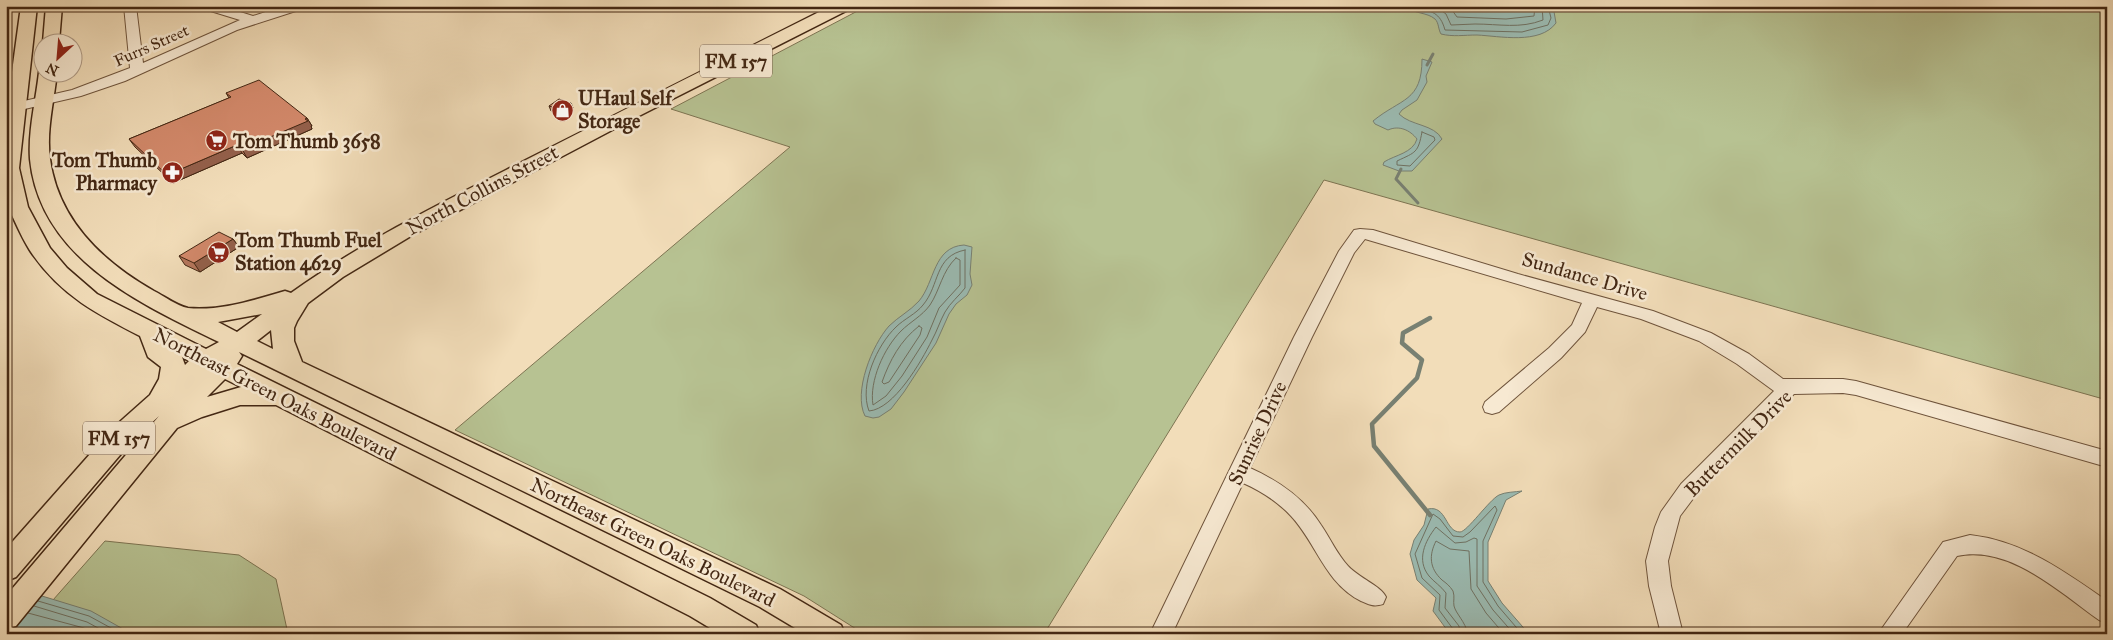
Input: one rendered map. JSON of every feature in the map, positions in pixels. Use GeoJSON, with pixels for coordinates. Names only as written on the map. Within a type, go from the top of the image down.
{"type":"FeatureCollection","features":[{"type":"Feature","properties":{"kind":"main road","name":"Northeast Green Oaks Boulevard"},"geometry":{"type":"LineString","coordinates":[[29,6],[9,172],[18,207],[41,251],[59,272],[89,298],[150,331],[700,607],[746,634]]}},
{"type":"Feature","properties":{"kind":"main road"},"geometry":{"type":"LineString","coordinates":[[52,32],[54,6]]}},
{"type":"Feature","properties":{"kind":"main road","name":"North Collins Street"},"geometry":{"type":"LineString","coordinates":[[6,569],[123,434],[159,399],[214,363],[309,290],[378,246],[460,201],[844,6]]}},
{"type":"Feature","properties":{"kind":"main road","name":"Northeast Green Oaks Boulevard"},"geometry":{"type":"LineString","coordinates":[[47,82],[40,159],[51,200],[74,238],[112,275],[147,297],[181,314],[770,598],[831,634]]}},
{"type":"Feature","properties":{"kind":"main road"},"geometry":{"type":"LineString","coordinates":[[41,251],[74,238]]}},
{"type":"Feature","properties":{"kind":"main road"},"geometry":{"type":"LineString","coordinates":[[181,314],[204,316],[248,310],[309,290]]}},
{"type":"Feature","properties":{"kind":"main road"},"geometry":{"type":"LineString","coordinates":[[292,367],[282,340],[281,329],[290,313],[309,290]]}},
{"type":"Feature","properties":{"kind":"main road"},"geometry":{"type":"LineString","coordinates":[[150,331],[156,351],[173,362],[174,370],[170,384],[159,399]]}},
{"type":"Feature","properties":{"kind":"main road","name":"North Collins Street"},"geometry":{"type":"LineString","coordinates":[[6,618],[214,363]]}},
{"type":"Feature","properties":{"kind":"main road"},"geometry":{"type":"LineString","coordinates":[[163,427],[192,411],[240,396],[280,396]]}},
{"type":"Feature","properties":{"kind":"main road"},"geometry":{"type":"LineString","coordinates":[[409,462],[437,437]]}},
{"type":"Feature","properties":{"kind":"street"},"geometry":{"type":"LineString","coordinates":[[130,6],[137,71]]}},
{"type":"Feature","properties":{"kind":"street"},"geometry":{"type":"LineString","coordinates":[[208,6],[251,20]]}},
{"type":"Feature","properties":{"kind":"street","name":"Furrs Street"},"geometry":{"type":"LineString","coordinates":[[16,107],[76,93],[137,71],[251,20],[298,6]]}},
{"type":"Feature","properties":{"kind":"street","name":"Sundance Drive"},"geometry":{"type":"LineString","coordinates":[[1358,235],[1367,234],[1647,315],[1705,337],[1743,359],[1778,385],[1789,387]]}},
{"type":"Feature","properties":{"kind":"street","name":"Sunrise Drive"},"geometry":{"type":"LineString","coordinates":[[1161,634],[1303,337],[1347,251],[1358,235]]}},
{"type":"Feature","properties":{"kind":"street"},"geometry":{"type":"LineString","coordinates":[[1492,407],[1555,352],[1579,328],[1592,300]]}},
{"type":"Feature","properties":{"kind":"street","name":"Buttermilk Drive"},"geometry":{"type":"LineString","coordinates":[[1672,634],[1660,586],[1657,561],[1665,527],[1671,512],[1688,490],[1789,387],[1843,386],[1856,388],[2107,459]]}},
{"type":"Feature","properties":{"kind":"street"},"geometry":{"type":"LineString","coordinates":[[1240,472],[1268,485],[1289,501],[1305,518],[1344,578],[1363,592],[1375,597]]}},
{"type":"Feature","properties":{"kind":"street"},"geometry":{"type":"LineString","coordinates":[[1889,634],[1950,548],[1962,544],[1989,546],[2020,556],[2107,613]]}},
{"type":"Feature","properties":{"kind":"green space"},"geometry":{"type":"Polygon","coordinates":[[[867,6],[2107,6],[2107,400],[1324,180],[1044,634],[864,634],[804,596],[455,430],[790,147],[671,109],[867,6]]]}},
{"type":"Feature","properties":{"kind":"green space"},"geometry":{"type":"Polygon","coordinates":[[[105,541],[239,555],[276,579],[288,634],[23,634],[105,541]]]}},
{"type":"Feature","properties":{"kind":"water"},"geometry":{"type":"Polygon","coordinates":[[[1406,6],[1553,6],[1556,23],[1549,30],[1530,37],[1441,34],[1435,19],[1409,9],[1406,6]]]}},
{"type":"Feature","properties":{"kind":"water"},"geometry":{"type":"Polygon","coordinates":[[[1422,59],[1432,62],[1426,76],[1427,82],[1417,100],[1399,114],[1410,121],[1434,130],[1442,139],[1412,171],[1399,171],[1383,165],[1384,162],[1408,151],[1417,139],[1404,129],[1388,130],[1375,124],[1373,121],[1408,98],[1414,91],[1421,73],[1422,59]]]}},
{"type":"Feature","properties":{"kind":"water"},"geometry":{"type":"Polygon","coordinates":[[[964,245],[972,247],[970,274],[972,285],[967,295],[956,304],[949,314],[936,343],[891,409],[879,417],[865,416],[861,394],[866,369],[876,345],[889,326],[919,301],[940,259],[946,252],[954,247],[964,245]]]}},
{"type":"Feature","properties":{"kind":"water"},"geometry":{"type":"Polygon","coordinates":[[[1522,491],[1506,500],[1488,542],[1488,581],[1502,603],[1529,634],[1450,634],[1433,611],[1436,598],[1417,580],[1410,554],[1414,540],[1424,525],[1428,509],[1439,511],[1451,528],[1460,532],[1468,527],[1499,495],[1522,491]]]}},
{"type":"Feature","properties":{"kind":"water"},"geometry":{"type":"Polygon","coordinates":[[[6,585],[91,611],[132,634],[15,634],[6,631],[6,585]]]}},
{"type":"Feature","properties":{"kind":"building","name":"Tom Thumb 3658"},"geometry":{"type":"Polygon","coordinates":[[[259,80],[307,118],[305,119],[308,121],[242,149],[237,145],[167,175],[129,139],[231,97],[226,93],[259,80]]]}},
{"type":"Feature","properties":{"kind":"building"},"geometry":{"type":"Polygon","coordinates":[[[559,99],[571,103],[562,110],[549,106],[559,99]]]}},
{"type":"Feature","properties":{"kind":"building"},"geometry":{"type":"Polygon","coordinates":[[[219,232],[233,239],[194,263],[179,256],[219,232]]]}},
{"type":"Feature","properties":{"kind":"waterway"},"geometry":{"type":"LineString","coordinates":[[1427,65],[1433,54]]}},
{"type":"Feature","properties":{"kind":"waterway"},"geometry":{"type":"LineString","coordinates":[[1401,169],[1396,179],[1418,203]]}},
{"type":"Feature","properties":{"kind":"waterway"},"geometry":{"type":"LineString","coordinates":[[1430,318],[1403,333],[1402,343],[1422,360],[1417,378],[1372,424],[1374,446],[1430,515]]}},
{"type":"Feature","properties":{"kind":"place","name":"UHaul Self Storage"},"geometry":{"type":"Point","coordinates":[562,110]}},
{"type":"Feature","properties":{"kind":"place","name":"Tom Thumb 3658"},"geometry":{"type":"Point","coordinates":[217,141]}},
{"type":"Feature","properties":{"kind":"place","name":"Tom Thumb Pharmacy"},"geometry":{"type":"Point","coordinates":[173,172]}},
{"type":"Feature","properties":{"kind":"place","name":"Tom Thumb Fuel Station 4629"},"geometry":{"type":"Point","coordinates":[219,252]}}]}
